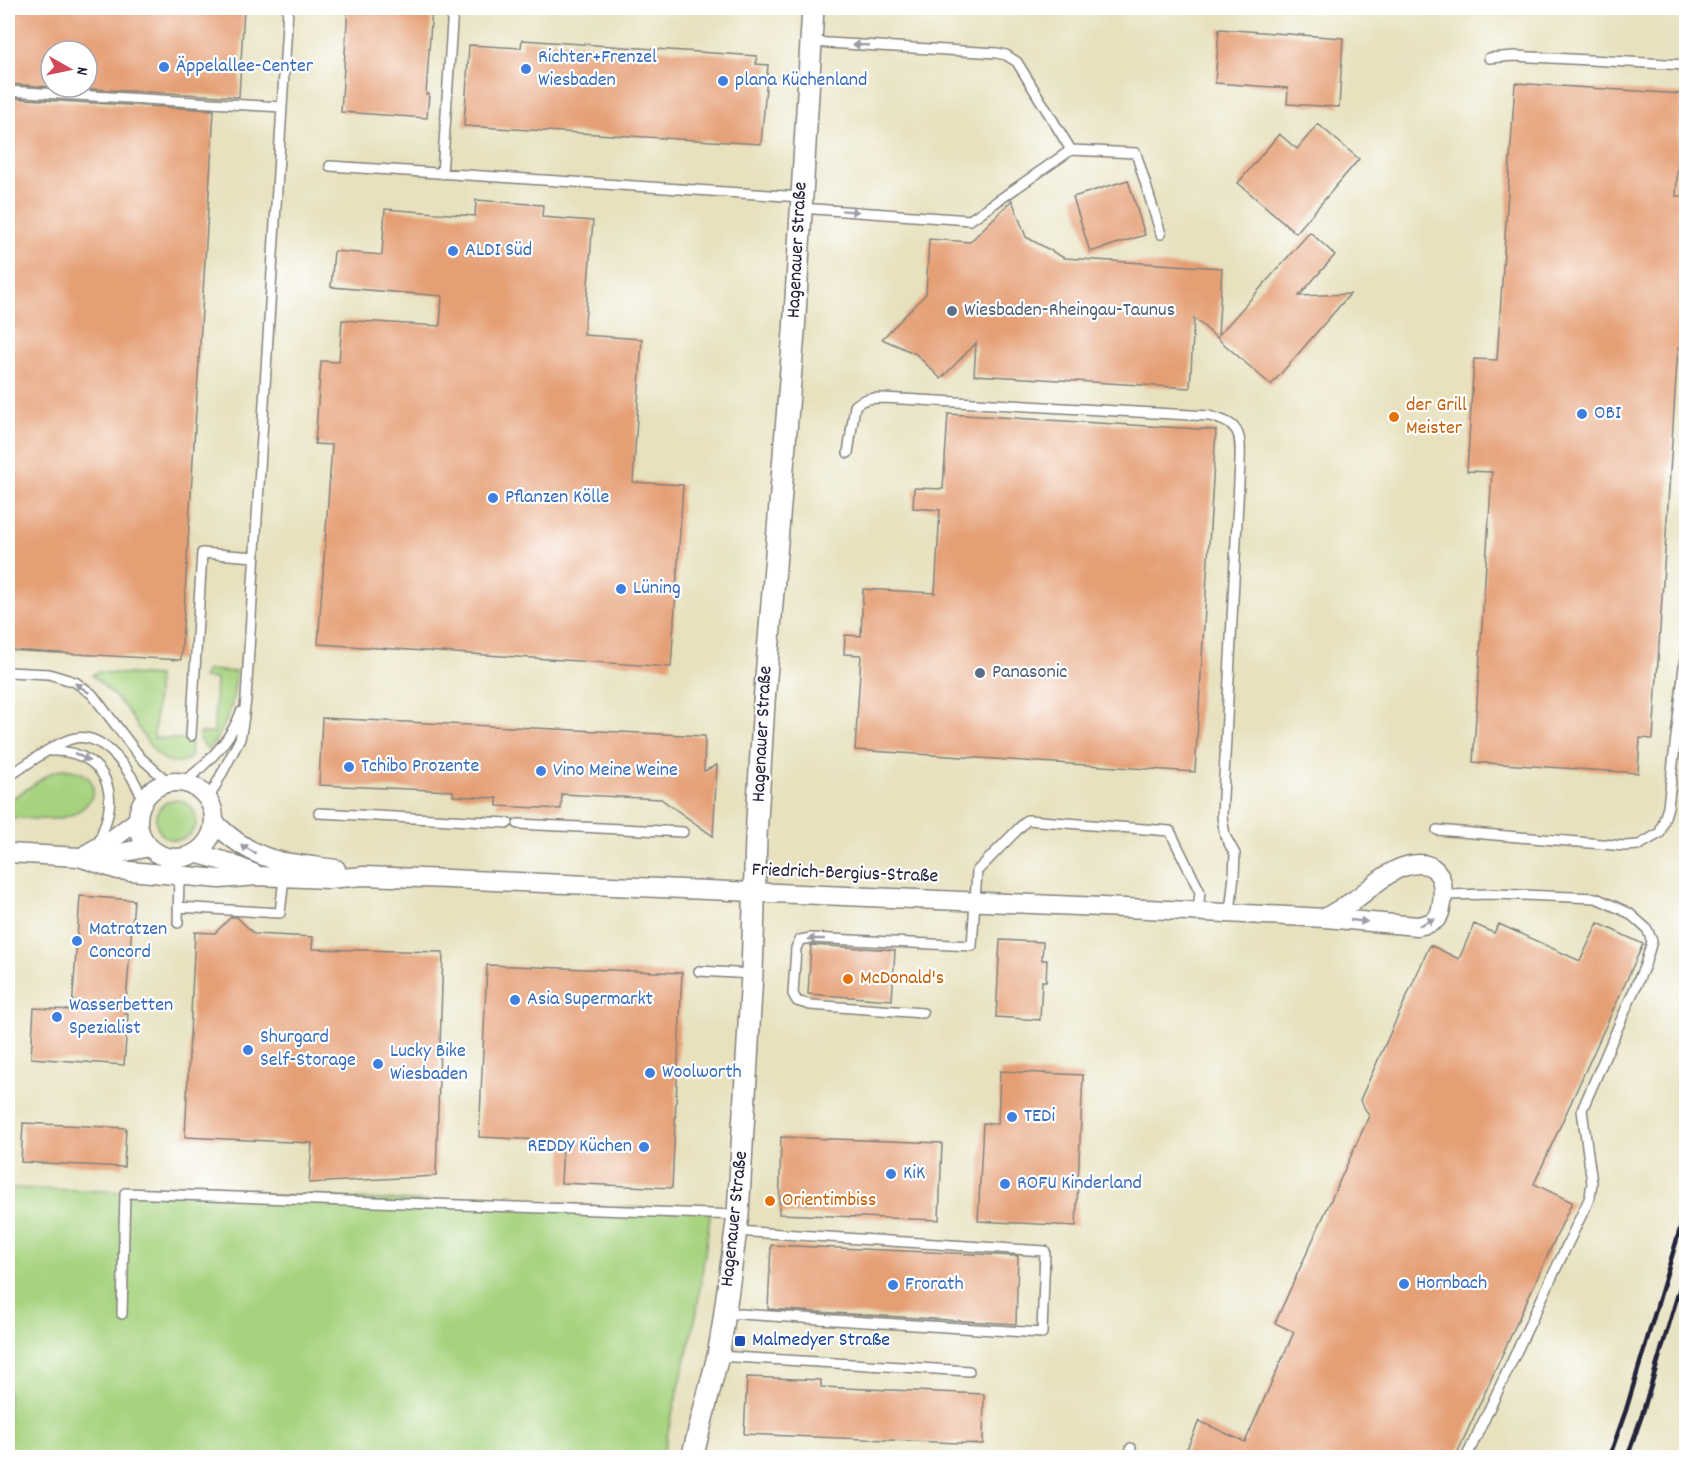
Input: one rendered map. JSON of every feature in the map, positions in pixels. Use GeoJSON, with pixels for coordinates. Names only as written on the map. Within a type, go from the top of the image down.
{"type":"FeatureCollection","features":[{"type":"Feature","properties":{"kind":"street","name":"Hagenauer Straße"},"geometry":{"type":"LineString","coordinates":[[692,1458],[718,1356],[737,1223],[752,974],[764,702],[794,332],[813,8]]}},
{"type":"Feature","properties":{"kind":"street"},"geometry":{"type":"LineString","coordinates":[[149,847],[141,834],[138,820],[140,806],[150,792],[158,786],[176,782],[195,786],[208,800],[213,812],[212,831],[203,847],[195,853]]}},
{"type":"Feature","properties":{"kind":"street","name":"Friedrich-Bergius-Straße"},"geometry":{"type":"LineString","coordinates":[[79,857],[96,849],[138,820]]}},
{"type":"Feature","properties":{"kind":"street","name":"Friedrich-Bergius-Straße"},"geometry":{"type":"LineString","coordinates":[[214,822],[237,843],[256,854],[270,859],[336,869],[364,876]]}},
{"type":"Feature","properties":{"kind":"street","name":"Friedrich-Bergius-Straße"},"geometry":{"type":"LineString","coordinates":[[8,853],[79,857],[116,854],[149,847],[178,867]]}},
{"type":"Feature","properties":{"kind":"street","name":"Friedrich-Bergius-Straße"},"geometry":{"type":"LineString","coordinates":[[178,867],[186,857],[195,853],[227,862],[258,876]]}},
{"type":"Feature","properties":{"kind":"street","name":"Friedrich-Bergius-Straße"},"geometry":{"type":"LineString","coordinates":[[79,857],[118,870],[178,867],[220,879],[258,876],[328,879],[364,876],[1198,911],[1417,926],[1426,925],[1436,919],[1443,895]]}},
{"type":"Feature","properties":{"kind":"street"},"geometry":{"type":"LineString","coordinates":[[1325,918],[1380,880],[1401,868],[1413,865],[1430,866],[1436,871],[1443,882],[1443,895]]}},
{"type":"Feature","properties":{"kind":"lane"},"geometry":{"type":"LineString","coordinates":[[208,800],[240,739],[246,699],[288,8]]}},
{"type":"Feature","properties":{"kind":"lane"},"geometry":{"type":"LineString","coordinates":[[442,174],[453,8]]}},
{"type":"Feature","properties":{"kind":"lane"},"geometry":{"type":"LineString","coordinates":[[811,42],[998,53],[1012,57],[1023,70],[1071,150]]}},
{"type":"Feature","properties":{"kind":"lane"},"geometry":{"type":"LineString","coordinates":[[1489,58],[1514,56],[1686,65]]}},
{"type":"Feature","properties":{"kind":"lane"},"geometry":{"type":"LineString","coordinates":[[8,91],[281,107]]}},
{"type":"Feature","properties":{"kind":"lane"},"geometry":{"type":"LineString","coordinates":[[330,166],[800,203],[900,215],[970,220],[1071,150],[1136,153],[1161,234]]}},
{"type":"Feature","properties":{"kind":"lane"},"geometry":{"type":"LineString","coordinates":[[848,453],[855,406],[860,400],[883,398],[1209,416],[1230,423],[1237,431],[1241,439],[1222,816],[1225,836],[1235,854],[1230,913]]}},
{"type":"Feature","properties":{"kind":"lane"},"geometry":{"type":"LineString","coordinates":[[190,736],[202,553],[255,557]]}},
{"type":"Feature","properties":{"kind":"lane"},"geometry":{"type":"LineString","coordinates":[[1437,830],[1625,846],[1639,845],[1660,833],[1668,807],[1686,649]]}},
{"type":"Feature","properties":{"kind":"lane"},"geometry":{"type":"LineString","coordinates":[[8,672],[49,674],[75,682],[92,694],[140,757],[176,782],[210,759],[234,728],[246,699]]}},
{"type":"Feature","properties":{"kind":"lane"},"geometry":{"type":"LineString","coordinates":[[8,777],[73,738],[84,738],[105,746],[116,755],[143,800]]}},
{"type":"Feature","properties":{"kind":"lane"},"geometry":{"type":"LineString","coordinates":[[48,751],[66,751],[81,755],[96,766],[106,782],[110,795],[109,808],[96,849]]}},
{"type":"Feature","properties":{"kind":"lane"},"geometry":{"type":"LineString","coordinates":[[319,813],[508,823]]}},
{"type":"Feature","properties":{"kind":"lane"},"geometry":{"type":"LineString","coordinates":[[923,1013],[810,1005],[797,1001],[793,994],[796,948],[800,940],[811,938],[972,946],[977,871],[1027,820],[1170,831],[1200,892],[1198,911]]}},
{"type":"Feature","properties":{"kind":"lane"},"geometry":{"type":"LineString","coordinates":[[518,824],[683,832]]}},
{"type":"Feature","properties":{"kind":"lane"},"geometry":{"type":"LineString","coordinates":[[178,867],[178,923]]}},
{"type":"Feature","properties":{"kind":"lane"},"geometry":{"type":"LineString","coordinates":[[178,907],[280,913],[284,878]]}},
{"type":"Feature","properties":{"kind":"lane"},"geometry":{"type":"LineString","coordinates":[[1443,895],[1496,894],[1596,898],[1629,913],[1647,929],[1652,941],[1645,965],[1582,1110],[1592,1183],[1590,1197],[1466,1458]]}},
{"type":"Feature","properties":{"kind":"lane"},"geometry":{"type":"LineString","coordinates":[[699,971],[752,974]]}},
{"type":"Feature","properties":{"kind":"lane"},"geometry":{"type":"LineString","coordinates":[[122,1314],[125,1193],[737,1223],[1045,1251],[1042,1333],[725,1313]]}},
{"type":"Feature","properties":{"kind":"lane"},"geometry":{"type":"LineString","coordinates":[[718,1356],[969,1371]]}},
{"type":"Feature","properties":{"kind":"green space"},"geometry":{"type":"Polygon","coordinates":[[[208,670],[236,672],[234,695],[229,713],[209,750],[199,740],[200,733],[214,733],[216,679],[203,678],[204,673],[208,670]]]}},
{"type":"Feature","properties":{"kind":"green space"},"geometry":{"type":"Polygon","coordinates":[[[98,672],[158,676],[154,738],[191,740],[190,758],[170,762],[161,757],[146,740],[124,707],[92,675],[98,672]]]}},
{"type":"Feature","properties":{"kind":"green space"},"geometry":{"type":"Polygon","coordinates":[[[63,769],[80,772],[90,780],[93,792],[84,807],[65,817],[41,819],[8,817],[8,799],[51,773],[63,769]]]}},
{"type":"Feature","properties":{"kind":"green space"},"geometry":{"type":"Polygon","coordinates":[[[176,800],[184,801],[190,806],[195,812],[195,828],[190,834],[184,839],[176,840],[168,839],[162,834],[157,828],[156,820],[157,812],[162,806],[168,801],[176,800]]]}},
{"type":"Feature","properties":{"kind":"green space"},"geometry":{"type":"Polygon","coordinates":[[[8,1188],[711,1210],[696,1316],[662,1457],[8,1458],[8,1188]]]}},
{"type":"Feature","properties":{"kind":"building","name":"Äppelallee-Center"},"geometry":{"type":"Polygon","coordinates":[[[8,8],[244,8],[239,97],[99,89],[99,39],[39,39],[39,86],[8,84],[8,8]]]}},
{"type":"Feature","properties":{"kind":"building"},"geometry":{"type":"Polygon","coordinates":[[[348,8],[432,8],[426,94],[429,94],[427,118],[341,112],[348,8]]]}},
{"type":"Feature","properties":{"kind":"building"},"geometry":{"type":"Polygon","coordinates":[[[1219,29],[1343,38],[1339,107],[1287,104],[1288,88],[1215,83],[1219,29]]]}},
{"type":"Feature","properties":{"kind":"building"},"geometry":{"type":"Polygon","coordinates":[[[522,40],[757,56],[756,64],[768,65],[761,144],[464,126],[469,45],[521,48],[522,40]]]}},
{"type":"Feature","properties":{"kind":"building"},"geometry":{"type":"Polygon","coordinates":[[[1515,83],[1682,94],[1676,196],[1686,196],[1686,348],[1678,347],[1653,739],[1640,738],[1638,773],[1473,762],[1492,472],[1467,471],[1474,359],[1497,360],[1515,83]]]}},
{"type":"Feature","properties":{"kind":"building"},"geometry":{"type":"Polygon","coordinates":[[[8,98],[214,110],[181,660],[8,650],[8,98]]]}},
{"type":"Feature","properties":{"kind":"building"},"geometry":{"type":"Polygon","coordinates":[[[1318,124],[1359,159],[1296,233],[1238,183],[1279,134],[1297,149],[1318,124]]]}},
{"type":"Feature","properties":{"kind":"building"},"geometry":{"type":"Polygon","coordinates":[[[1128,180],[1145,235],[1090,252],[1073,197],[1128,180]]]}},
{"type":"Feature","properties":{"kind":"building"},"geometry":{"type":"Polygon","coordinates":[[[476,200],[543,205],[542,217],[593,221],[584,335],[642,339],[633,482],[683,485],[671,667],[318,644],[332,445],[315,444],[321,361],[339,362],[342,320],[440,326],[442,296],[331,287],[334,251],[382,255],[385,209],[475,216],[476,200]]]}},
{"type":"Feature","properties":{"kind":"building"},"geometry":{"type":"Polygon","coordinates":[[[1012,200],[1026,237],[1064,258],[1222,268],[1218,336],[1310,232],[1335,255],[1299,296],[1350,294],[1271,385],[1194,318],[1190,388],[974,375],[976,343],[941,379],[916,354],[882,339],[926,294],[929,239],[970,242],[1012,200]]]}},
{"type":"Feature","properties":{"kind":"building"},"geometry":{"type":"Polygon","coordinates":[[[948,414],[1216,430],[1195,772],[855,750],[861,655],[844,654],[845,635],[861,636],[863,589],[935,593],[940,510],[913,508],[914,488],[943,489],[948,414]]]}},
{"type":"Feature","properties":{"kind":"building"},"geometry":{"type":"Polygon","coordinates":[[[322,718],[705,736],[704,771],[717,765],[713,836],[661,799],[562,794],[561,809],[497,806],[497,798],[453,796],[453,791],[319,785],[322,718]]]}},
{"type":"Feature","properties":{"kind":"building"},"geometry":{"type":"Polygon","coordinates":[[[80,896],[134,900],[125,1014],[128,1014],[124,1065],[31,1058],[34,1008],[72,1010],[80,896]]]}},
{"type":"Feature","properties":{"kind":"building"},"geometry":{"type":"Polygon","coordinates":[[[231,917],[237,917],[254,934],[313,937],[312,949],[443,952],[436,1176],[309,1183],[312,1143],[185,1137],[195,932],[215,933],[231,917]]]}},
{"type":"Feature","properties":{"kind":"building"},"geometry":{"type":"Polygon","coordinates":[[[1598,923],[1643,944],[1534,1184],[1572,1202],[1455,1458],[1183,1458],[1199,1421],[1245,1442],[1294,1332],[1275,1323],[1369,1116],[1360,1100],[1430,945],[1459,959],[1474,924],[1494,933],[1499,924],[1580,961],[1598,923]]]}},
{"type":"Feature","properties":{"kind":"building"},"geometry":{"type":"Polygon","coordinates":[[[1000,940],[1043,942],[1042,960],[1047,960],[1046,981],[1042,981],[1040,1020],[996,1017],[1000,940]]]}},
{"type":"Feature","properties":{"kind":"building"},"geometry":{"type":"Polygon","coordinates":[[[811,945],[895,950],[892,1000],[808,994],[811,945]]]}},
{"type":"Feature","properties":{"kind":"building"},"geometry":{"type":"Polygon","coordinates":[[[487,965],[682,973],[672,1188],[561,1183],[563,1141],[479,1137],[487,965]]]}},
{"type":"Feature","properties":{"kind":"building"},"geometry":{"type":"Polygon","coordinates":[[[1000,1071],[1083,1075],[1076,1226],[978,1221],[983,1123],[998,1124],[1000,1071]]]}},
{"type":"Feature","properties":{"kind":"building"},"geometry":{"type":"Polygon","coordinates":[[[23,1123],[126,1128],[124,1167],[21,1162],[23,1123]]]}},
{"type":"Feature","properties":{"kind":"building"},"geometry":{"type":"Polygon","coordinates":[[[781,1137],[942,1143],[939,1220],[779,1214],[781,1137]]]}},
{"type":"Feature","properties":{"kind":"building","name":"Frorath"},"geometry":{"type":"Polygon","coordinates":[[[771,1245],[1018,1256],[1016,1324],[768,1309],[771,1245]]]}},
{"type":"Feature","properties":{"kind":"building"},"geometry":{"type":"Polygon","coordinates":[[[747,1377],[821,1380],[821,1387],[984,1394],[983,1444],[744,1434],[747,1377]]]}},
{"type":"Feature","properties":{"kind":"railway"},"geometry":{"type":"LineString","coordinates":[[1609,1458],[1626,1410],[1686,1209]]}},
{"type":"Feature","properties":{"kind":"railway"},"geometry":{"type":"LineString","coordinates":[[1627,1458],[1686,1267]]}},
{"type":"Feature","properties":{"kind":"place","name":"Äppelallee-Center"},"geometry":{"type":"Point","coordinates":[164,67]}},
{"type":"Feature","properties":{"kind":"place","name":"Richter+Frenzel Wiesbaden"},"geometry":{"type":"Point","coordinates":[526,69]}},
{"type":"Feature","properties":{"kind":"place","name":"plana Küchenland"},"geometry":{"type":"Point","coordinates":[723,81]}},
{"type":"Feature","properties":{"kind":"place","name":"ALDI Süd"},"geometry":{"type":"Point","coordinates":[453,251]}},
{"type":"Feature","properties":{"kind":"place","name":"Wiesbaden-Rheingau-Taunus"},"geometry":{"type":"Point","coordinates":[952,311]}},
{"type":"Feature","properties":{"kind":"place","name":"OBI"},"geometry":{"type":"Point","coordinates":[1582,414]}},
{"type":"Feature","properties":{"kind":"place","name":"der Grill Meister"},"geometry":{"type":"Point","coordinates":[1394,417]}},
{"type":"Feature","properties":{"kind":"place","name":"Pflanzen Kölle"},"geometry":{"type":"Point","coordinates":[493,498]}},
{"type":"Feature","properties":{"kind":"place","name":"Lüning"},"geometry":{"type":"Point","coordinates":[621,589]}},
{"type":"Feature","properties":{"kind":"place","name":"Panasonic"},"geometry":{"type":"Point","coordinates":[980,673]}},
{"type":"Feature","properties":{"kind":"place","name":"Tchibo Prozente"},"geometry":{"type":"Point","coordinates":[349,767]}},
{"type":"Feature","properties":{"kind":"place","name":"Vino Meine Weine"},"geometry":{"type":"Point","coordinates":[541,771]}},
{"type":"Feature","properties":{"kind":"place","name":"Matratzen Concord"},"geometry":{"type":"Point","coordinates":[77,941]}},
{"type":"Feature","properties":{"kind":"place","name":"McDonald's"},"geometry":{"type":"Point","coordinates":[848,979]}},
{"type":"Feature","properties":{"kind":"place","name":"Asia Supermarkt"},"geometry":{"type":"Point","coordinates":[515,1000]}},
{"type":"Feature","properties":{"kind":"place","name":"Wasserbetten Spezialist"},"geometry":{"type":"Point","coordinates":[57,1017]}},
{"type":"Feature","properties":{"kind":"place","name":"Shurgard Self-Storage"},"geometry":{"type":"Point","coordinates":[248,1050]}},
{"type":"Feature","properties":{"kind":"place","name":"Lucky Bike Wiesbaden"},"geometry":{"type":"Point","coordinates":[378,1064]}},
{"type":"Feature","properties":{"kind":"place","name":"Woolworth"},"geometry":{"type":"Point","coordinates":[650,1073]}},
{"type":"Feature","properties":{"kind":"place","name":"TEDi"},"geometry":{"type":"Point","coordinates":[1012,1117]}},
{"type":"Feature","properties":{"kind":"place","name":"REDDY Küchen"},"geometry":{"type":"Point","coordinates":[644,1147]}},
{"type":"Feature","properties":{"kind":"place","name":"KiK"},"geometry":{"type":"Point","coordinates":[891,1174]}},
{"type":"Feature","properties":{"kind":"place","name":"ROFU Kinderland"},"geometry":{"type":"Point","coordinates":[1005,1184]}},
{"type":"Feature","properties":{"kind":"place","name":"Orientimbiss"},"geometry":{"type":"Point","coordinates":[770,1201]}},
{"type":"Feature","properties":{"kind":"place","name":"Hornbach"},"geometry":{"type":"Point","coordinates":[1404,1284]}},
{"type":"Feature","properties":{"kind":"place","name":"Frorath"},"geometry":{"type":"Point","coordinates":[893,1285]}},
{"type":"Feature","properties":{"kind":"place","name":"Malmedyer Straße"},"geometry":{"type":"Point","coordinates":[740,1341]}}]}
